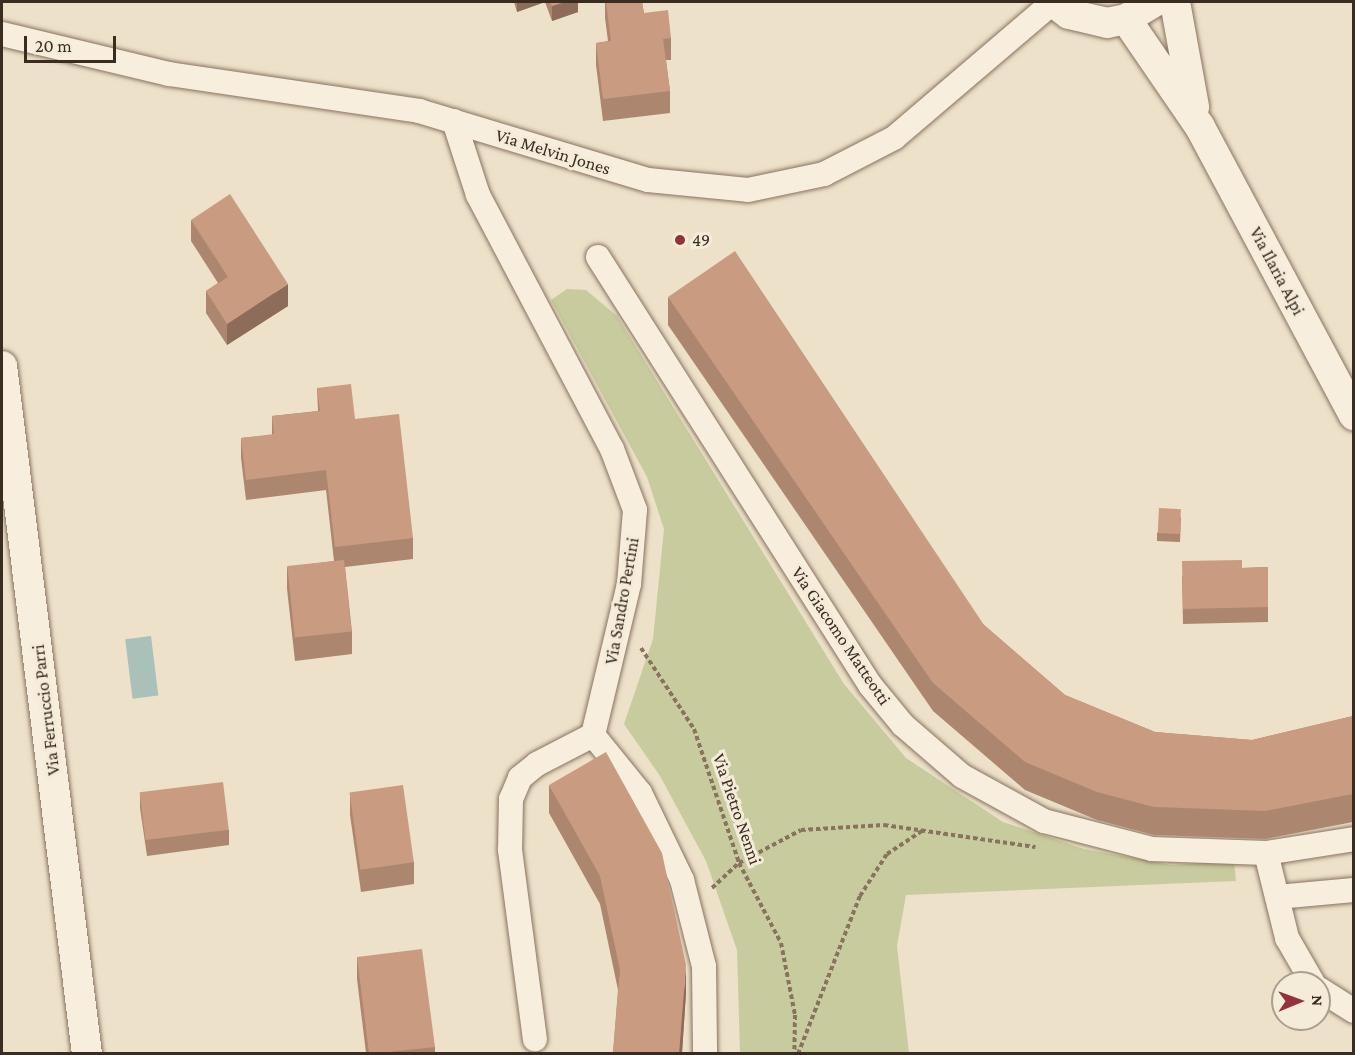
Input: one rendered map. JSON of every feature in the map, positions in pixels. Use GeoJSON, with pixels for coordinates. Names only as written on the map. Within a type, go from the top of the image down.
{"type":"FeatureCollection","features":[{"type":"Feature","properties":{"kind":"street"},"geometry":{"type":"LineString","coordinates":[[1053,2],[1088,21],[1126,19],[1154,2]]}},
{"type":"Feature","properties":{"kind":"street","name":"Via Melvin Jones"},"geometry":{"type":"LineString","coordinates":[[2,34],[169,74],[396,107],[454,121],[648,180],[724,190],[782,185],[836,169],[894,138],[1053,2]]}},
{"type":"Feature","properties":{"kind":"street","name":"Via Ilaria Alpi"},"geometry":{"type":"LineString","coordinates":[[1175,2],[1200,127]]}},
{"type":"Feature","properties":{"kind":"street","name":"Via Ilaria Alpi"},"geometry":{"type":"LineString","coordinates":[[1126,19],[1200,127],[1353,416]]}},
{"type":"Feature","properties":{"kind":"street","name":"Via Sandro Pertini"},"geometry":{"type":"LineString","coordinates":[[454,121],[478,195],[631,494],[634,550],[621,624],[593,735]]}},
{"type":"Feature","properties":{"kind":"street","name":"Via Giacomo Matteotti"},"geometry":{"type":"LineString","coordinates":[[598,257],[880,699],[963,776],[1024,812],[1078,832],[1175,852],[1266,853],[1353,839]]}},
{"type":"Feature","properties":{"kind":"street","name":"Via Ferruccio Parri"},"geometry":{"type":"LineString","coordinates":[[2,366],[87,1053]]}},
{"type":"Feature","properties":{"kind":"street"},"geometry":{"type":"LineString","coordinates":[[535,1039],[510,850],[511,799],[532,768],[593,735],[651,812],[692,907],[704,966],[705,1053]]}},
{"type":"Feature","properties":{"kind":"street"},"geometry":{"type":"LineString","coordinates":[[1266,853],[1291,949],[1305,971]]}},
{"type":"Feature","properties":{"kind":"street"},"geometry":{"type":"LineString","coordinates":[[1277,897],[1353,890]]}},
{"type":"Feature","properties":{"kind":"street"},"geometry":{"type":"LineString","coordinates":[[1331,997],[1353,1011]]}},
{"type":"Feature","properties":{"kind":"path","name":"Via Pietro Nenni"},"geometry":{"type":"LineString","coordinates":[[621,624],[667,681],[694,729],[739,863],[781,943],[795,1015],[796,1053]]}},
{"type":"Feature","properties":{"kind":"path"},"geometry":{"type":"LineString","coordinates":[[692,907],[739,863],[801,830],[884,825],[1029,848],[1078,832]]}},
{"type":"Feature","properties":{"kind":"path"},"geometry":{"type":"LineString","coordinates":[[796,1053],[860,896],[887,854],[923,831]]}},
{"type":"Feature","properties":{"kind":"green space"},"geometry":{"type":"Polygon","coordinates":[[[567,289],[586,290],[617,316],[844,684],[906,758],[1003,822],[1084,849],[1171,865],[1234,861],[1236,881],[906,895],[897,946],[909,1053],[740,1053],[737,950],[706,861],[660,776],[624,724],[653,639],[664,529],[647,477],[551,300],[567,289]]]}},
{"type":"Feature","properties":{"kind":"water"},"geometry":{"type":"Polygon","coordinates":[[[151,636],[158,696],[133,699],[125,639],[151,636]]]}},
{"type":"Feature","properties":{"kind":"building"},"geometry":{"type":"Polygon","coordinates":[[[550,2],[565,2],[552,6],[550,2]]]}},
{"type":"Feature","properties":{"kind":"building"},"geometry":{"type":"Polygon","coordinates":[[[606,2],[642,2],[644,13],[668,10],[671,38],[663,39],[670,91],[603,99],[596,43],[611,41],[606,2]]]}},
{"type":"Feature","properties":{"kind":"building"},"geometry":{"type":"Polygon","coordinates":[[[230,194],[288,284],[227,324],[206,291],[228,277],[191,220],[230,194]]]}},
{"type":"Feature","properties":{"kind":"building"},"geometry":{"type":"Polygon","coordinates":[[[735,251],[984,625],[1065,695],[1155,732],[1252,740],[1353,716],[1353,794],[1265,811],[1154,807],[1097,792],[1025,762],[933,683],[668,297],[735,251]]]}},
{"type":"Feature","properties":{"kind":"building"},"geometry":{"type":"Polygon","coordinates":[[[351,384],[355,419],[399,414],[413,538],[335,547],[326,470],[246,480],[241,438],[274,434],[272,416],[320,411],[317,388],[351,384]]]}},
{"type":"Feature","properties":{"kind":"building"},"geometry":{"type":"Polygon","coordinates":[[[1159,508],[1181,509],[1180,534],[1158,533],[1159,508]]]}},
{"type":"Feature","properties":{"kind":"building"},"geometry":{"type":"Polygon","coordinates":[[[344,560],[352,632],[295,638],[287,566],[344,560]]]}},
{"type":"Feature","properties":{"kind":"building"},"geometry":{"type":"Polygon","coordinates":[[[1242,560],[1242,568],[1268,567],[1268,607],[1183,609],[1182,561],[1242,560]]]}},
{"type":"Feature","properties":{"kind":"building"},"geometry":{"type":"Polygon","coordinates":[[[606,752],[662,853],[686,965],[679,1053],[613,1053],[620,970],[600,876],[549,785],[606,752]]]}},
{"type":"Feature","properties":{"kind":"building"},"geometry":{"type":"Polygon","coordinates":[[[223,782],[229,830],[145,840],[140,792],[223,782]]]}},
{"type":"Feature","properties":{"kind":"building"},"geometry":{"type":"Polygon","coordinates":[[[403,785],[414,862],[360,870],[350,793],[403,785]]]}},
{"type":"Feature","properties":{"kind":"building"},"geometry":{"type":"Polygon","coordinates":[[[422,949],[435,1047],[369,1053],[357,957],[422,949]]]}},
{"type":"Feature","properties":{"kind":"place","name":"49"},"geometry":{"type":"Point","coordinates":[680,240]}}]}
